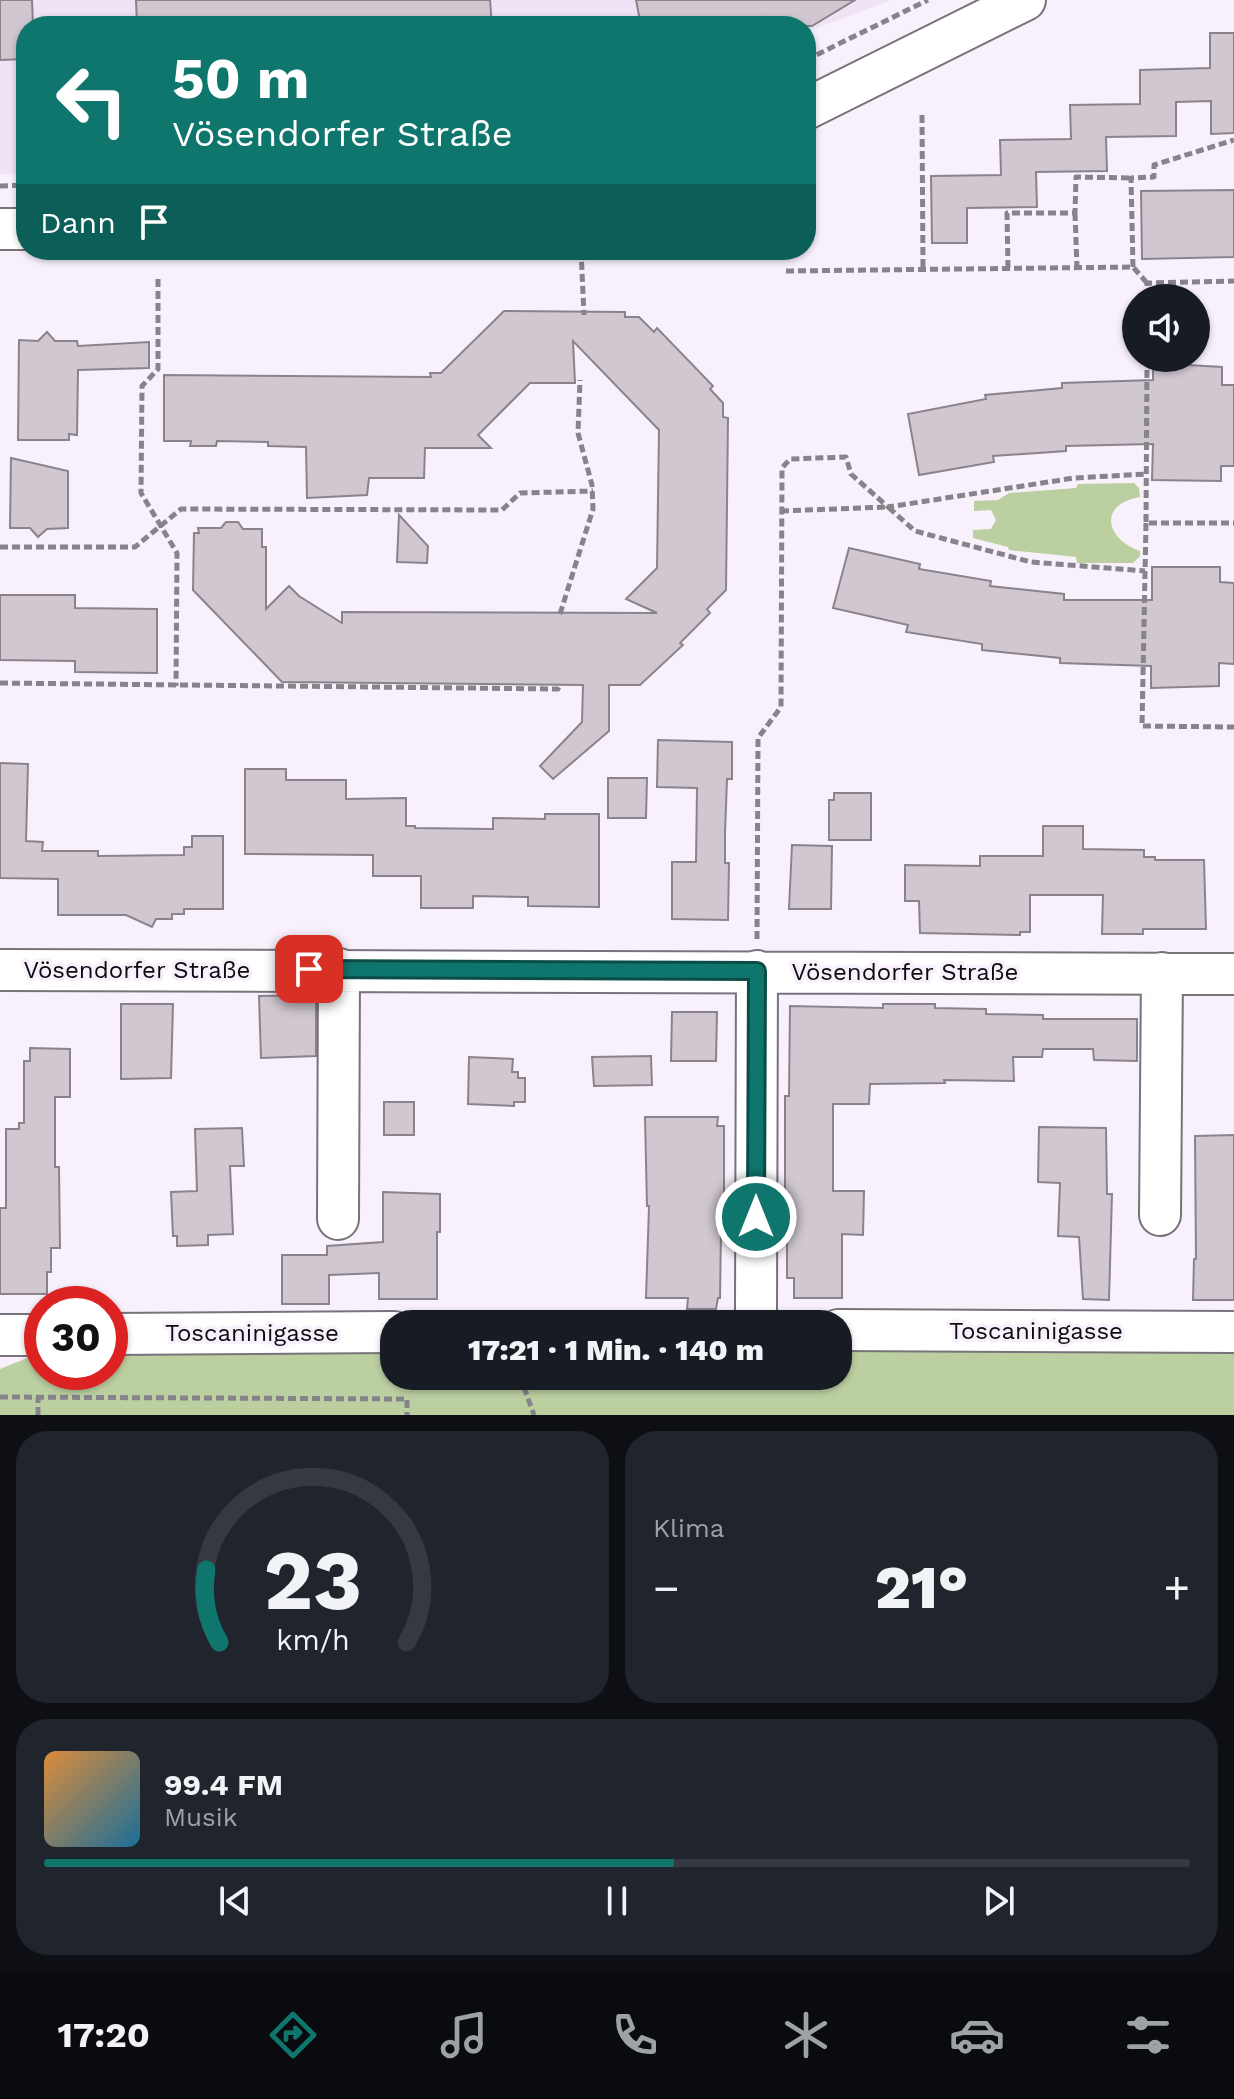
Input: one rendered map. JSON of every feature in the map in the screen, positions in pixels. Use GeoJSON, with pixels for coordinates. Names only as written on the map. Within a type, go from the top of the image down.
{"type":"FeatureCollection","features":[{"type":"Feature","properties":{"kind":"street"},"geometry":{"type":"LineString","coordinates":[[816,104],[1025,0]]}},
{"type":"Feature","properties":{"kind":"street"},"geometry":{"type":"LineString","coordinates":[[338,1219],[339,969]]}},
{"type":"Feature","properties":{"kind":"street","name":"Vösendorfer Straße"},"geometry":{"type":"LineString","coordinates":[[0,970],[1234,974]]}},
{"type":"Feature","properties":{"kind":"street"},"geometry":{"type":"LineString","coordinates":[[756,1309],[757,971]]}},
{"type":"Feature","properties":{"kind":"street"},"geometry":{"type":"LineString","coordinates":[[1160,1215],[1162,973]]}},
{"type":"Feature","properties":{"kind":"street","name":"Toscaninigasse"},"geometry":{"type":"LineString","coordinates":[[852,1330],[1234,1332]]}},
{"type":"Feature","properties":{"kind":"street","name":"Toscaninigasse"},"geometry":{"type":"LineString","coordinates":[[128,1334],[380,1332]]}},
{"type":"Feature","properties":{"kind":"path"},"geometry":{"type":"LineString","coordinates":[[816,55],[928,0]]}},
{"type":"Feature","properties":{"kind":"path"},"geometry":{"type":"LineString","coordinates":[[922,115],[923,270]]}},
{"type":"Feature","properties":{"kind":"path"},"geometry":{"type":"LineString","coordinates":[[1077,268],[1076,177],[1154,177],[1154,165],[1234,140]]}},
{"type":"Feature","properties":{"kind":"path"},"geometry":{"type":"LineString","coordinates":[[1131,178],[1133,267],[1147,283],[1234,281]]}},
{"type":"Feature","properties":{"kind":"path"},"geometry":{"type":"LineString","coordinates":[[1008,268],[1007,213],[1075,213]]}},
{"type":"Feature","properties":{"kind":"path"},"geometry":{"type":"LineString","coordinates":[[581,260],[584,315]]}},
{"type":"Feature","properties":{"kind":"path"},"geometry":{"type":"LineString","coordinates":[[786,271],[1133,267]]}},
{"type":"Feature","properties":{"kind":"path"},"geometry":{"type":"LineString","coordinates":[[158,279],[158,369],[142,386],[141,493],[177,553],[176,686]]}},
{"type":"Feature","properties":{"kind":"path"},"geometry":{"type":"LineString","coordinates":[[1147,372],[1142,726],[1234,727]]}},
{"type":"Feature","properties":{"kind":"path"},"geometry":{"type":"LineString","coordinates":[[560,614],[593,509],[593,491],[578,433],[580,380]]}},
{"type":"Feature","properties":{"kind":"path"},"geometry":{"type":"LineString","coordinates":[[757,971],[758,738],[781,707],[782,468],[790,459],[846,457],[851,474],[915,531],[1031,562],[1145,571]]}},
{"type":"Feature","properties":{"kind":"path"},"geometry":{"type":"LineString","coordinates":[[781,511],[888,507],[1074,478],[1147,474]]}},
{"type":"Feature","properties":{"kind":"path"},"geometry":{"type":"LineString","coordinates":[[0,547],[135,547],[181,509],[502,510],[520,493],[593,491]]}},
{"type":"Feature","properties":{"kind":"path"},"geometry":{"type":"LineString","coordinates":[[1146,523],[1234,523]]}},
{"type":"Feature","properties":{"kind":"path"},"geometry":{"type":"LineString","coordinates":[[0,683],[558,689],[559,686]]}},
{"type":"Feature","properties":{"kind":"path"},"geometry":{"type":"LineString","coordinates":[[525,1390],[534,1415]]}},
{"type":"Feature","properties":{"kind":"path"},"geometry":{"type":"LineString","coordinates":[[0,1397],[407,1399],[407,1415]]}},
{"type":"Feature","properties":{"kind":"path"},"geometry":{"type":"LineString","coordinates":[[38,1397],[38,1415]]}},
{"type":"Feature","properties":{"kind":"shaded area"},"geometry":{"type":"Polygon","coordinates":[[[0,0],[892,0],[816,28],[816,16],[16,16],[16,173],[0,174],[0,0]]]}},
{"type":"Feature","properties":{"kind":"green space"},"geometry":{"type":"Polygon","coordinates":[[[1134,483],[1139,488],[1140,497],[1117,507],[1111,522],[1119,538],[1140,551],[1140,556],[1133,563],[1077,563],[1076,557],[1009,550],[1008,547],[973,538],[973,530],[991,529],[996,520],[991,510],[974,511],[974,501],[998,500],[1009,493],[1076,488],[1078,484],[1134,483]]]}},
{"type":"Feature","properties":{"kind":"green space"},"geometry":{"type":"Polygon","coordinates":[[[128,1348],[380,1348],[380,1390],[852,1390],[852,1349],[1234,1350],[1234,1415],[0,1415],[0,1369],[24,1359],[24,1390],[128,1390],[128,1348]]]}},
{"type":"Feature","properties":{"kind":"building"},"geometry":{"type":"Polygon","coordinates":[[[0,0],[32,0],[33,16],[16,16],[16,59],[0,60],[0,0]]]}},
{"type":"Feature","properties":{"kind":"building"},"geometry":{"type":"Polygon","coordinates":[[[136,0],[490,0],[491,16],[137,16],[136,0]]]}},
{"type":"Feature","properties":{"kind":"building"},"geometry":{"type":"Polygon","coordinates":[[[636,0],[855,0],[816,24],[816,16],[639,16],[636,0]]]}},
{"type":"Feature","properties":{"kind":"building"},"geometry":{"type":"Polygon","coordinates":[[[1210,33],[1234,33],[1234,133],[1211,134],[1211,101],[1176,102],[1176,136],[1106,137],[1107,171],[1036,172],[1037,207],[967,208],[967,243],[932,243],[931,176],[1001,175],[1000,140],[1071,139],[1070,105],[1140,104],[1140,70],[1210,68],[1210,33]]]}},
{"type":"Feature","properties":{"kind":"building"},"geometry":{"type":"Polygon","coordinates":[[[1234,190],[1234,257],[1142,259],[1141,191],[1234,190]]]}},
{"type":"Feature","properties":{"kind":"building"},"geometry":{"type":"Polygon","coordinates":[[[504,311],[625,312],[625,317],[639,317],[654,332],[657,328],[713,386],[710,389],[723,403],[723,417],[728,418],[726,590],[707,609],[710,613],[680,643],[683,645],[640,685],[609,685],[609,731],[553,779],[540,766],[582,722],[583,685],[282,682],[193,590],[194,533],[199,533],[198,528],[221,528],[226,522],[238,522],[243,529],[262,529],[262,547],[266,547],[266,609],[289,586],[299,596],[342,623],[342,612],[657,613],[626,599],[657,568],[659,430],[573,341],[575,383],[530,383],[478,435],[491,448],[425,448],[424,478],[369,478],[367,495],[307,498],[306,447],[268,446],[268,442],[217,441],[216,446],[190,446],[191,441],[164,441],[164,375],[431,377],[430,373],[441,373],[504,311]]]}},
{"type":"Feature","properties":{"kind":"building"},"geometry":{"type":"Polygon","coordinates":[[[47,332],[55,341],[77,341],[78,346],[149,342],[149,368],[78,370],[77,435],[69,434],[69,440],[18,440],[19,340],[38,341],[47,332]]]}},
{"type":"Feature","properties":{"kind":"building"},"geometry":{"type":"Polygon","coordinates":[[[1210,366],[1222,367],[1222,385],[1234,385],[1234,466],[1221,466],[1221,481],[1152,480],[1153,444],[1066,446],[1066,451],[993,456],[994,462],[919,475],[908,414],[986,399],[985,395],[1062,388],[1062,383],[1153,380],[1153,372],[1210,372],[1210,366]]]}},
{"type":"Feature","properties":{"kind":"building"},"geometry":{"type":"Polygon","coordinates":[[[11,458],[68,471],[68,528],[47,529],[38,537],[30,528],[10,528],[11,458]]]}},
{"type":"Feature","properties":{"kind":"building"},"geometry":{"type":"Polygon","coordinates":[[[399,515],[428,546],[427,563],[397,562],[399,515]]]}},
{"type":"Feature","properties":{"kind":"building"},"geometry":{"type":"Polygon","coordinates":[[[849,548],[920,564],[919,569],[991,581],[990,586],[1064,594],[1064,600],[1152,600],[1152,567],[1220,567],[1220,582],[1234,583],[1234,664],[1219,663],[1219,686],[1151,688],[1151,666],[1060,663],[1060,658],[982,650],[982,644],[906,632],[908,625],[833,608],[849,548]]]}},
{"type":"Feature","properties":{"kind":"building"},"geometry":{"type":"Polygon","coordinates":[[[0,595],[75,595],[75,608],[157,609],[157,673],[75,672],[75,661],[0,660],[0,595]]]}},
{"type":"Feature","properties":{"kind":"building"},"geometry":{"type":"Polygon","coordinates":[[[658,740],[732,742],[732,779],[727,779],[725,834],[725,863],[729,863],[728,920],[672,919],[672,862],[696,862],[697,788],[657,787],[658,740]]]}},
{"type":"Feature","properties":{"kind":"building"},"geometry":{"type":"Polygon","coordinates":[[[0,763],[28,764],[26,841],[43,842],[42,851],[98,851],[98,856],[184,855],[184,847],[192,847],[192,836],[223,836],[223,909],[184,909],[184,914],[172,914],[172,919],[156,919],[152,927],[126,915],[58,915],[58,879],[0,878],[0,763]]]}},
{"type":"Feature","properties":{"kind":"building"},"geometry":{"type":"Polygon","coordinates":[[[245,769],[286,769],[286,780],[346,780],[346,799],[406,798],[406,826],[415,828],[493,829],[493,818],[545,819],[545,814],[599,814],[599,907],[528,906],[528,897],[473,896],[473,908],[421,908],[421,876],[373,876],[373,855],[245,854],[245,769]]]}},
{"type":"Feature","properties":{"kind":"building"},"geometry":{"type":"Polygon","coordinates":[[[608,778],[647,778],[646,818],[608,818],[608,778]]]}},
{"type":"Feature","properties":{"kind":"building"},"geometry":{"type":"Polygon","coordinates":[[[834,793],[871,793],[871,840],[829,840],[829,800],[834,800],[834,793]]]}},
{"type":"Feature","properties":{"kind":"building"},"geometry":{"type":"Polygon","coordinates":[[[1043,826],[1083,826],[1083,849],[1144,850],[1144,857],[1155,857],[1155,860],[1204,860],[1206,929],[1143,929],[1143,934],[1102,934],[1103,895],[1030,895],[1030,932],[1020,932],[1020,935],[920,933],[919,901],[905,901],[905,865],[980,866],[980,856],[1043,856],[1043,826]]]}},
{"type":"Feature","properties":{"kind":"building"},"geometry":{"type":"Polygon","coordinates":[[[792,845],[832,846],[831,909],[789,909],[792,845]]]}},
{"type":"Feature","properties":{"kind":"building"},"geometry":{"type":"Polygon","coordinates":[[[316,995],[316,1056],[261,1058],[259,996],[316,995]]]}},
{"type":"Feature","properties":{"kind":"building"},"geometry":{"type":"Polygon","coordinates":[[[121,1004],[173,1004],[171,1078],[121,1079],[121,1004]]]}},
{"type":"Feature","properties":{"kind":"building"},"geometry":{"type":"Polygon","coordinates":[[[883,1004],[935,1004],[935,1008],[986,1009],[986,1014],[1043,1015],[1043,1019],[1137,1019],[1137,1061],[1094,1060],[1093,1049],[1043,1049],[1042,1057],[1013,1057],[1014,1081],[944,1080],[945,1083],[870,1084],[869,1104],[833,1104],[833,1191],[864,1191],[863,1235],[842,1234],[842,1298],[794,1298],[794,1278],[787,1278],[785,1234],[785,1096],[789,1096],[790,1006],[883,1008],[883,1004]]]}},
{"type":"Feature","properties":{"kind":"building"},"geometry":{"type":"Polygon","coordinates":[[[672,1012],[717,1012],[716,1061],[671,1061],[672,1012]]]}},
{"type":"Feature","properties":{"kind":"building"},"geometry":{"type":"Polygon","coordinates":[[[30,1048],[70,1049],[70,1097],[55,1097],[60,1248],[51,1248],[51,1272],[47,1272],[47,1286],[24,1286],[24,1294],[0,1294],[0,1208],[6,1208],[6,1129],[19,1129],[19,1123],[24,1123],[24,1061],[30,1061],[30,1048]]]}},
{"type":"Feature","properties":{"kind":"building"},"geometry":{"type":"Polygon","coordinates":[[[651,1056],[652,1085],[594,1086],[592,1057],[651,1056]]]}},
{"type":"Feature","properties":{"kind":"building"},"geometry":{"type":"Polygon","coordinates":[[[469,1057],[513,1059],[512,1072],[518,1072],[518,1078],[525,1078],[525,1102],[514,1102],[514,1106],[468,1104],[469,1057]]]}},
{"type":"Feature","properties":{"kind":"building"},"geometry":{"type":"Polygon","coordinates":[[[384,1102],[414,1102],[414,1135],[384,1135],[384,1102]]]}},
{"type":"Feature","properties":{"kind":"building"},"geometry":{"type":"Polygon","coordinates":[[[645,1117],[718,1117],[717,1126],[724,1126],[724,1231],[721,1231],[720,1298],[716,1309],[687,1309],[688,1298],[646,1298],[649,1206],[645,1117]]]}},
{"type":"Feature","properties":{"kind":"building"},"geometry":{"type":"Polygon","coordinates":[[[1039,1127],[1106,1128],[1107,1194],[1112,1194],[1109,1300],[1083,1299],[1079,1237],[1058,1236],[1060,1183],[1038,1182],[1039,1127]]]}},
{"type":"Feature","properties":{"kind":"building"},"geometry":{"type":"Polygon","coordinates":[[[242,1128],[244,1166],[230,1166],[233,1234],[208,1235],[208,1245],[177,1246],[177,1236],[173,1236],[171,1192],[197,1191],[195,1129],[242,1128]]]}},
{"type":"Feature","properties":{"kind":"building"},"geometry":{"type":"Polygon","coordinates":[[[1234,1135],[1234,1300],[1193,1300],[1196,1259],[1195,1136],[1234,1135]]]}},
{"type":"Feature","properties":{"kind":"building"},"geometry":{"type":"Polygon","coordinates":[[[383,1192],[440,1194],[437,1299],[379,1299],[379,1273],[329,1275],[329,1304],[282,1304],[282,1255],[327,1255],[327,1246],[383,1242],[383,1192]]]}},
{"type":"Feature","properties":{"kind":"route"},"geometry":{"type":"LineString","coordinates":[[309,969],[757,971],[756,1217]]}}]}
